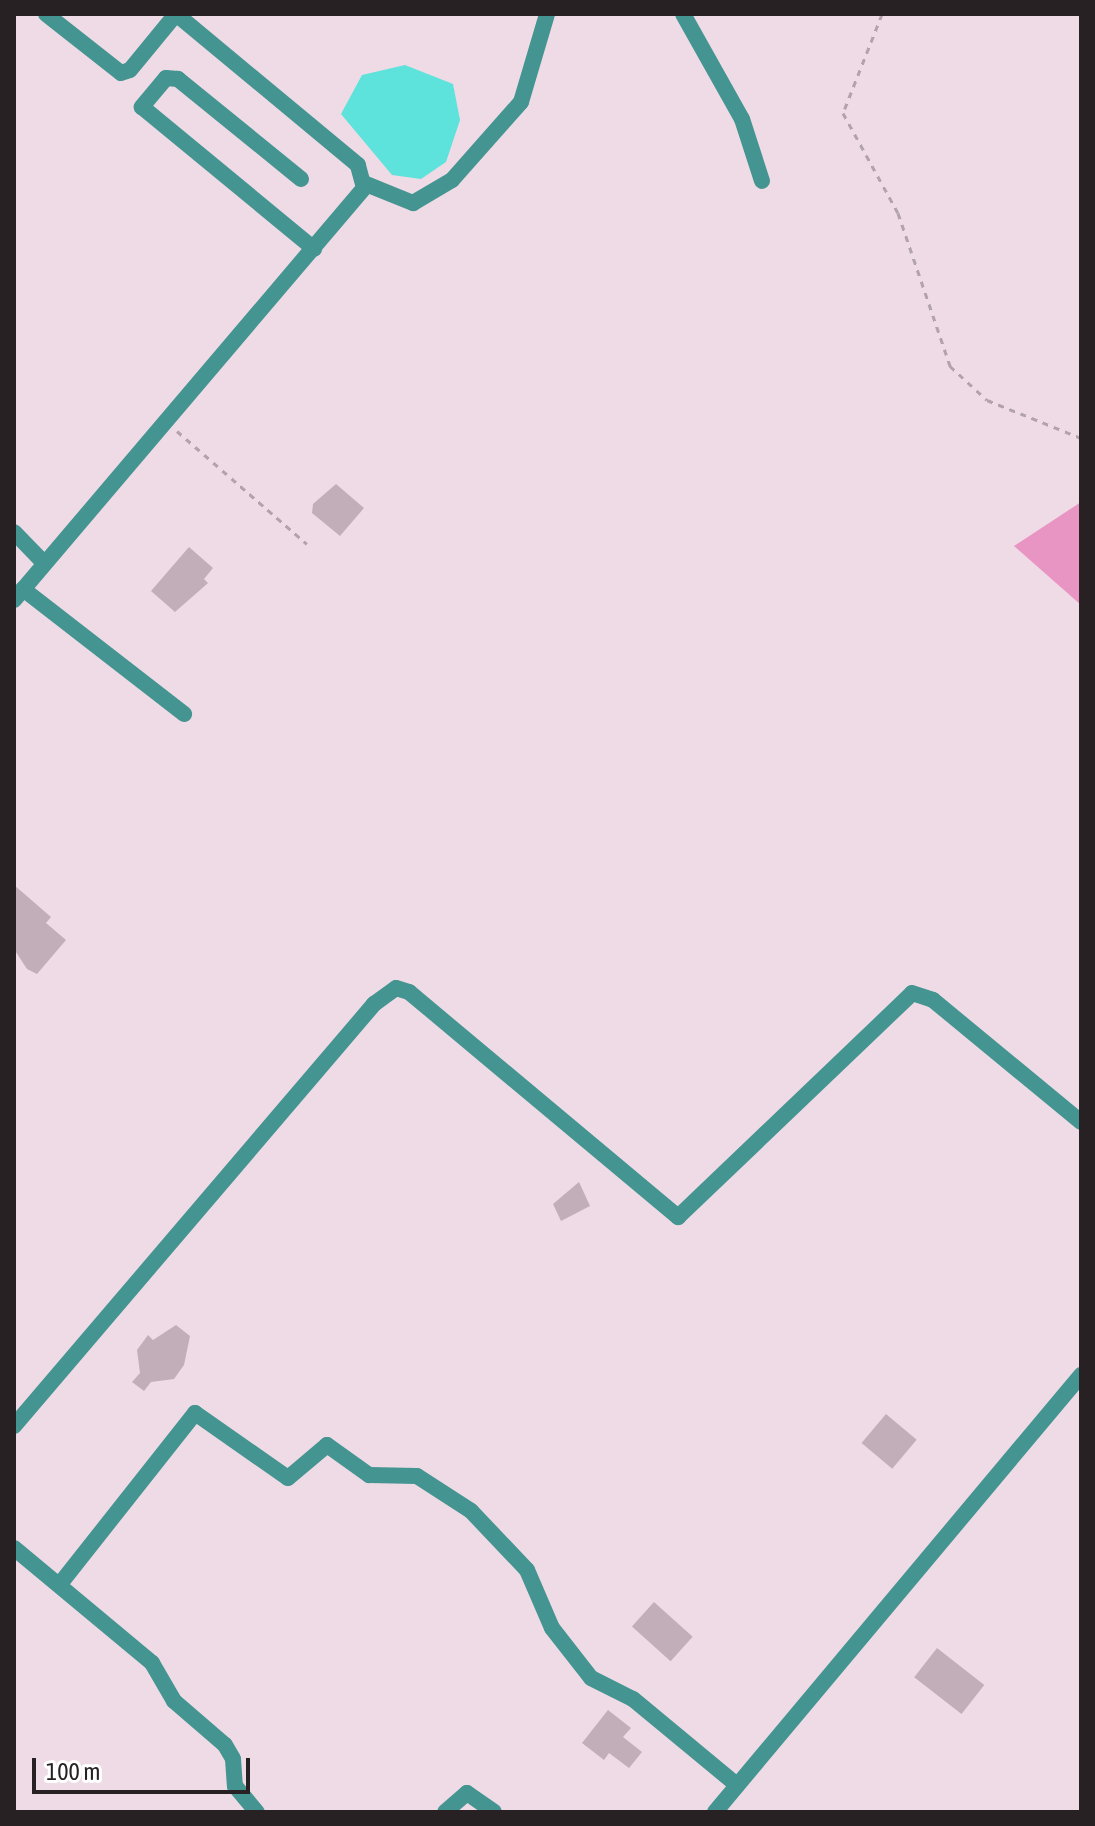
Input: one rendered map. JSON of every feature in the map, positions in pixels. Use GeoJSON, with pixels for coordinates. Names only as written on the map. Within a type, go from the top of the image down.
{"type":"FeatureCollection","features":[{"type":"Feature","properties":{"kind":"street"},"geometry":{"type":"LineString","coordinates":[[46,14],[121,73],[130,70],[176,14],[358,165],[366,184],[413,203],[452,180],[521,102],[547,14]]}},
{"type":"Feature","properties":{"kind":"street"},"geometry":{"type":"LineString","coordinates":[[683,14],[742,119],[762,181]]}},
{"type":"Feature","properties":{"kind":"street"},"geometry":{"type":"LineString","coordinates":[[301,179],[173,77],[166,78],[142,107],[314,249]]}},
{"type":"Feature","properties":{"kind":"street"},"geometry":{"type":"LineString","coordinates":[[184,714],[19,594],[366,184]]}},
{"type":"Feature","properties":{"kind":"street"},"geometry":{"type":"LineString","coordinates":[[14,532],[44,563]]}},
{"type":"Feature","properties":{"kind":"street"},"geometry":{"type":"LineString","coordinates":[[14,1426],[374,1004],[396,988],[409,992],[678,1217],[912,993],[933,1000],[1081,1121]]}},
{"type":"Feature","properties":{"kind":"street"},"geometry":{"type":"LineString","coordinates":[[715,1812],[1081,1375]]}},
{"type":"Feature","properties":{"kind":"street"},"geometry":{"type":"LineString","coordinates":[[60,1584],[196,1413],[288,1478],[299,1474],[327,1445],[369,1475],[417,1476],[471,1511],[527,1570],[552,1628],[591,1678],[633,1699],[737,1785]]}},
{"type":"Feature","properties":{"kind":"street"},"geometry":{"type":"LineString","coordinates":[[14,1548],[152,1663],[174,1701],[225,1745],[233,1759],[235,1786],[257,1812]]}},
{"type":"Feature","properties":{"kind":"street"},"geometry":{"type":"LineString","coordinates":[[445,1812],[467,1793],[494,1812]]}},
{"type":"Feature","properties":{"kind":"path"},"geometry":{"type":"LineString","coordinates":[[882,14],[843,113],[898,213],[950,366],[987,400],[1081,438]]}},
{"type":"Feature","properties":{"kind":"path"},"geometry":{"type":"LineString","coordinates":[[166,421],[307,544]]}},
{"type":"Feature","properties":{"kind":"shaded area"},"geometry":{"type":"Polygon","coordinates":[[[1081,502],[1081,605],[1014,546],[1081,502]]]}},
{"type":"Feature","properties":{"kind":"water"},"geometry":{"type":"Polygon","coordinates":[[[405,65],[453,84],[460,120],[446,162],[421,179],[392,175],[341,114],[362,75],[405,65]]]}},
{"type":"Feature","properties":{"kind":"building"},"geometry":{"type":"Polygon","coordinates":[[[336,484],[364,508],[340,536],[312,513],[313,504],[336,484]]]}},
{"type":"Feature","properties":{"kind":"building"},"geometry":{"type":"Polygon","coordinates":[[[189,547],[213,568],[204,579],[208,583],[175,612],[151,591],[189,547]]]}},
{"type":"Feature","properties":{"kind":"building"},"geometry":{"type":"Polygon","coordinates":[[[14,885],[51,917],[46,923],[66,940],[37,974],[27,969],[14,949],[14,885]]]}},
{"type":"Feature","properties":{"kind":"building"},"geometry":{"type":"Polygon","coordinates":[[[579,1182],[590,1206],[561,1221],[553,1204],[579,1182]]]}},
{"type":"Feature","properties":{"kind":"building"},"geometry":{"type":"Polygon","coordinates":[[[176,1325],[190,1336],[184,1365],[174,1379],[151,1382],[144,1391],[132,1382],[140,1373],[137,1350],[148,1335],[153,1340],[176,1325]]]}},
{"type":"Feature","properties":{"kind":"building"},"geometry":{"type":"Polygon","coordinates":[[[886,1414],[917,1440],[892,1469],[862,1443],[886,1414]]]}},
{"type":"Feature","properties":{"kind":"building"},"geometry":{"type":"Polygon","coordinates":[[[654,1602],[693,1637],[671,1661],[632,1627],[654,1602]]]}},
{"type":"Feature","properties":{"kind":"building"},"geometry":{"type":"Polygon","coordinates":[[[937,1648],[984,1685],[962,1714],[914,1677],[937,1648]]]}},
{"type":"Feature","properties":{"kind":"building"},"geometry":{"type":"Polygon","coordinates":[[[608,1710],[631,1728],[623,1737],[642,1752],[629,1768],[609,1753],[604,1760],[582,1743],[608,1710]]]}}]}
